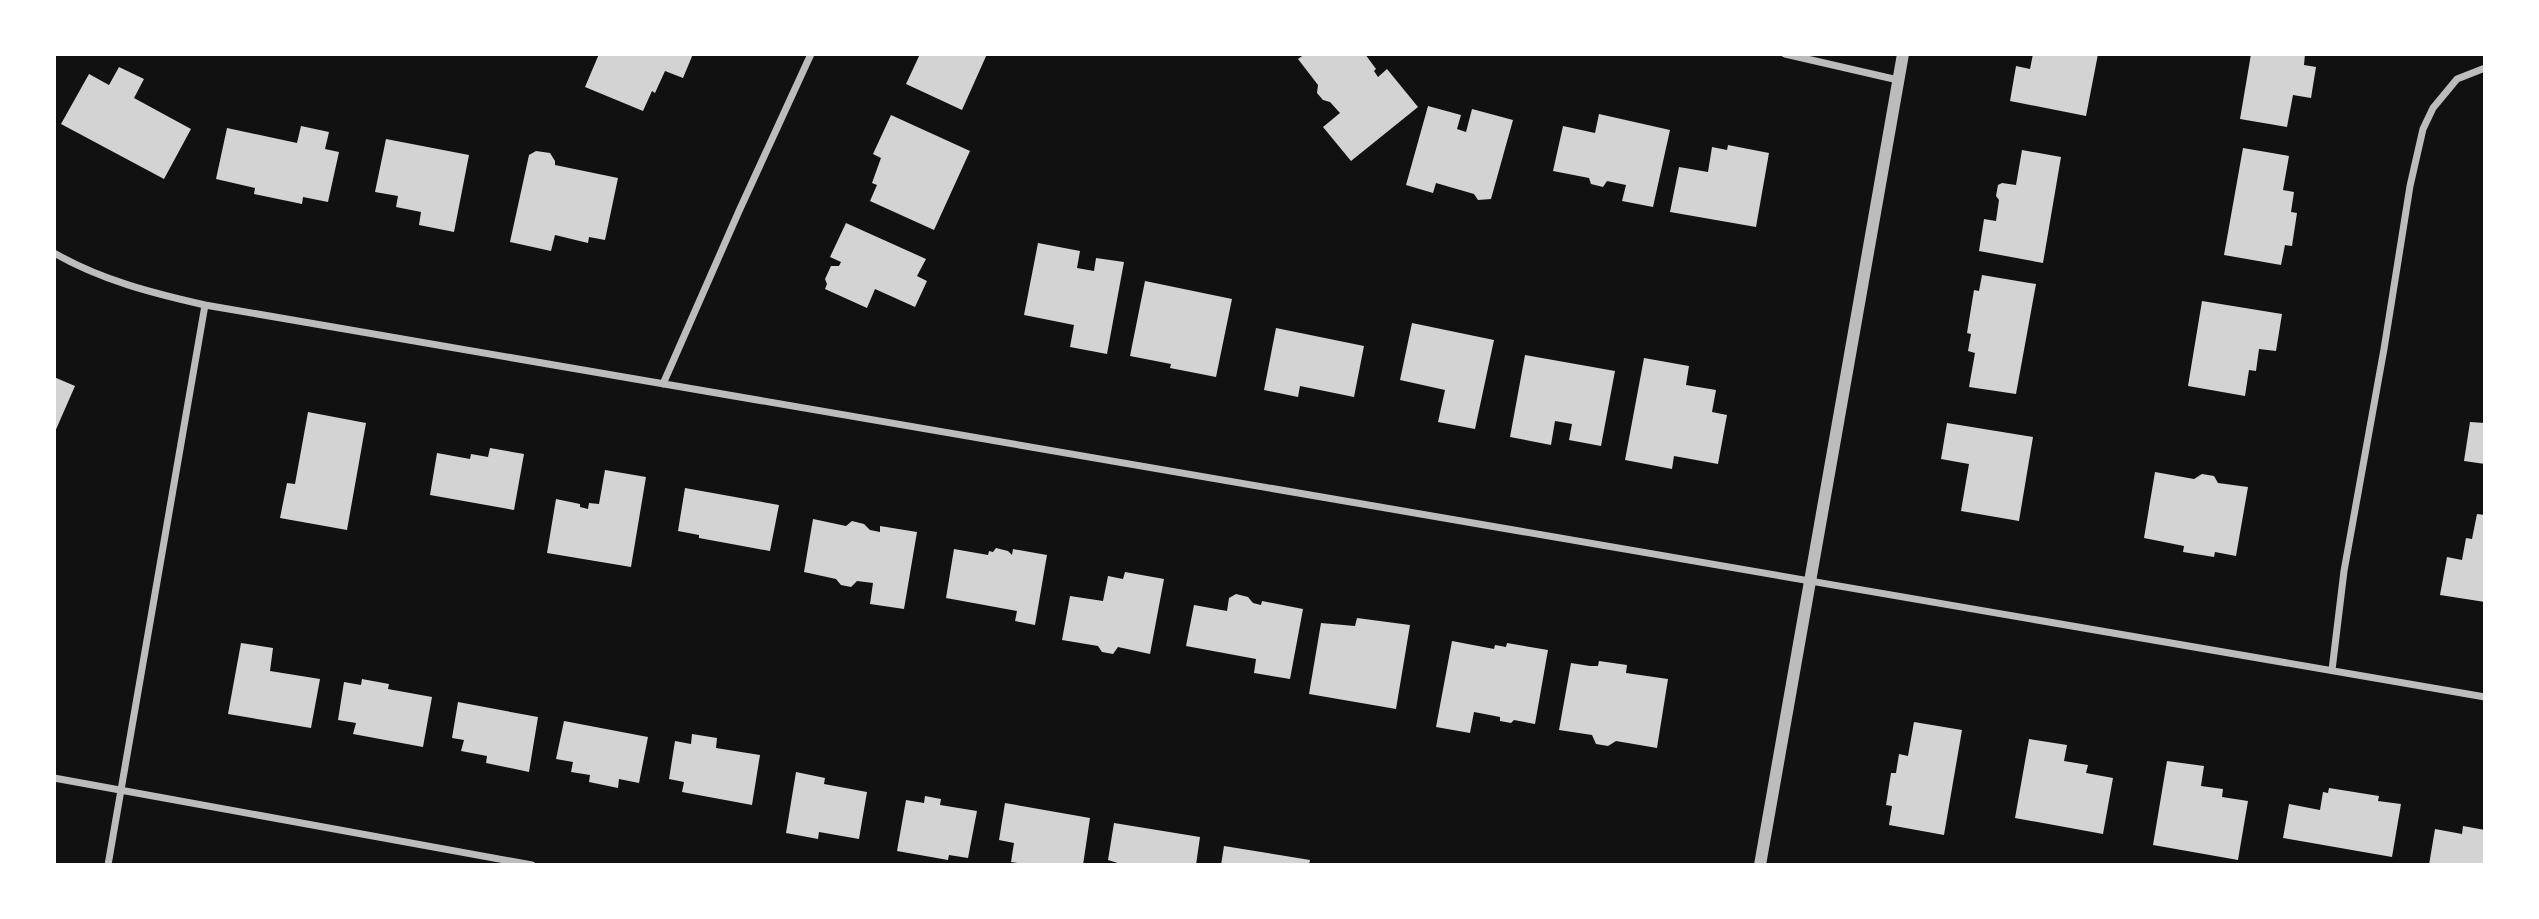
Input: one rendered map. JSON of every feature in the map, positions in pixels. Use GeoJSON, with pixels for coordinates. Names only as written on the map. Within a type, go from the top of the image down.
{"type":"FeatureCollection","features":[{"type":"Feature","properties":{"kind":"street"},"geometry":{"type":"LineString","coordinates":[[663,384],[811,54]]}},
{"type":"Feature","properties":{"kind":"street"},"geometry":{"type":"LineString","coordinates":[[1784,54],[1898,80]]}},
{"type":"Feature","properties":{"kind":"street"},"geometry":{"type":"LineString","coordinates":[[1760,865],[1903,54]]}},
{"type":"Feature","properties":{"kind":"street"},"geometry":{"type":"LineString","coordinates":[[2332,670],[2344,571],[2410,186],[2423,129],[2433,108],[2457,79],[2485,68]]}},
{"type":"Feature","properties":{"kind":"street"},"geometry":{"type":"LineString","coordinates":[[54,253],[144,292],[205,305],[2485,696]]}},
{"type":"Feature","properties":{"kind":"street"},"geometry":{"type":"LineString","coordinates":[[108,865],[205,305]]}},
{"type":"Feature","properties":{"kind":"street"},"geometry":{"type":"LineString","coordinates":[[54,778],[531,865]]}},
{"type":"Feature","properties":{"kind":"building"},"geometry":{"type":"Polygon","coordinates":[[[599,54],[693,54],[683,78],[665,71],[643,111],[585,87],[599,54]]]}},
{"type":"Feature","properties":{"kind":"building"},"geometry":{"type":"Polygon","coordinates":[[[920,54],[987,54],[962,110],[906,84],[920,54]]]}},
{"type":"Feature","properties":{"kind":"building"},"geometry":{"type":"Polygon","coordinates":[[[1305,54],[1365,54],[1376,69],[1374,71],[1378,77],[1387,69],[1418,107],[1351,161],[1323,127],[1340,113],[1317,93],[1318,85],[1298,59],[1305,54]]]}},
{"type":"Feature","properties":{"kind":"building"},"geometry":{"type":"Polygon","coordinates":[[[2033,54],[2098,54],[2086,116],[2010,101],[2016,66],[2030,69],[2033,54]]]}},
{"type":"Feature","properties":{"kind":"building"},"geometry":{"type":"Polygon","coordinates":[[[2251,54],[2305,54],[2304,65],[2316,67],[2311,98],[2293,95],[2287,127],[2240,119],[2251,54]]]}},
{"type":"Feature","properties":{"kind":"building"},"geometry":{"type":"Polygon","coordinates":[[[119,67],[144,79],[134,98],[191,129],[164,179],[61,124],[89,74],[109,85],[119,67]]]}},
{"type":"Feature","properties":{"kind":"building"},"geometry":{"type":"Polygon","coordinates":[[[1428,106],[1461,115],[1457,129],[1466,132],[1472,109],[1513,120],[1491,199],[1478,200],[1474,194],[1436,183],[1433,193],[1406,185],[1428,106]]]}},
{"type":"Feature","properties":{"kind":"building"},"geometry":{"type":"Polygon","coordinates":[[[1599,114],[1670,130],[1653,207],[1622,201],[1626,185],[1607,181],[1603,187],[1591,184],[1589,178],[1553,171],[1563,126],[1595,133],[1599,114]]]}},
{"type":"Feature","properties":{"kind":"building"},"geometry":{"type":"Polygon","coordinates":[[[891,115],[970,151],[934,230],[870,201],[877,185],[872,183],[881,158],[873,154],[891,115]]]}},
{"type":"Feature","properties":{"kind":"building"},"geometry":{"type":"Polygon","coordinates":[[[301,126],[329,132],[325,149],[339,152],[328,202],[303,197],[302,204],[254,194],[255,188],[216,179],[227,128],[297,143],[301,126]]]}},
{"type":"Feature","properties":{"kind":"building"},"geometry":{"type":"Polygon","coordinates":[[[386,139],[469,155],[454,232],[419,225],[421,212],[396,207],[398,196],[375,192],[386,139]]]}},
{"type":"Feature","properties":{"kind":"building"},"geometry":{"type":"Polygon","coordinates":[[[1728,145],[1769,153],[1756,227],[1670,212],[1679,167],[1708,172],[1712,147],[1727,150],[1728,145]]]}},
{"type":"Feature","properties":{"kind":"building"},"geometry":{"type":"Polygon","coordinates":[[[2243,148],[2289,156],[2283,190],[2294,192],[2291,212],[2297,213],[2292,246],[2285,245],[2281,265],[2224,255],[2243,148]]]}},
{"type":"Feature","properties":{"kind":"building"},"geometry":{"type":"Polygon","coordinates":[[[2022,150],[2061,157],[2043,263],[1979,251],[1984,219],[1996,221],[1998,185],[2016,185],[2022,150]]]}},
{"type":"Feature","properties":{"kind":"building"},"geometry":{"type":"Polygon","coordinates":[[[536,151],[550,153],[555,165],[618,178],[605,240],[589,237],[588,243],[555,235],[551,251],[510,242],[529,155],[536,151]]]}},
{"type":"Feature","properties":{"kind":"building"},"geometry":{"type":"Polygon","coordinates":[[[846,223],[926,259],[917,276],[927,281],[915,307],[875,289],[867,308],[825,289],[825,279],[831,266],[839,266],[841,262],[830,257],[846,223]]]}},
{"type":"Feature","properties":{"kind":"building"},"geometry":{"type":"Polygon","coordinates":[[[1038,243],[1080,251],[1077,268],[1094,271],[1096,258],[1124,262],[1107,354],[1070,347],[1074,325],[1024,315],[1038,243]]]}},
{"type":"Feature","properties":{"kind":"building"},"geometry":{"type":"Polygon","coordinates":[[[1982,275],[2036,284],[2016,394],[1969,387],[1975,353],[1968,351],[1971,334],[1967,333],[1974,290],[1979,291],[1982,275]]]}},
{"type":"Feature","properties":{"kind":"building"},"geometry":{"type":"Polygon","coordinates":[[[1145,281],[1232,299],[1216,377],[1170,368],[1171,364],[1130,356],[1145,281]]]}},
{"type":"Feature","properties":{"kind":"building"},"geometry":{"type":"Polygon","coordinates":[[[2202,301],[2282,314],[2276,351],[2259,349],[2256,371],[2249,370],[2245,396],[2188,386],[2202,301]]]}},
{"type":"Feature","properties":{"kind":"building"},"geometry":{"type":"Polygon","coordinates":[[[1412,323],[1494,340],[1475,429],[1438,422],[1445,390],[1400,380],[1412,323]]]}},
{"type":"Feature","properties":{"kind":"building"},"geometry":{"type":"Polygon","coordinates":[[[1276,328],[1364,346],[1354,397],[1300,386],[1298,397],[1264,390],[1276,328]]]}},
{"type":"Feature","properties":{"kind":"building"},"geometry":{"type":"Polygon","coordinates":[[[1525,355],[1615,371],[1601,446],[1569,440],[1572,424],[1555,421],[1551,445],[1510,437],[1525,355]]]}},
{"type":"Feature","properties":{"kind":"building"},"geometry":{"type":"Polygon","coordinates":[[[1644,358],[1689,366],[1686,385],[1716,390],[1712,412],[1727,415],[1718,464],[1674,456],[1672,469],[1625,460],[1644,358]]]}},
{"type":"Feature","properties":{"kind":"building"},"geometry":{"type":"Polygon","coordinates":[[[54,377],[75,386],[54,434],[54,377]]]}},
{"type":"Feature","properties":{"kind":"building"},"geometry":{"type":"Polygon","coordinates":[[[308,412],[366,423],[347,530],[280,518],[287,483],[295,484],[308,412]]]}},
{"type":"Feature","properties":{"kind":"building"},"geometry":{"type":"Polygon","coordinates":[[[2470,422],[2485,423],[2485,464],[2464,461],[2470,422]]]}},
{"type":"Feature","properties":{"kind":"building"},"geometry":{"type":"Polygon","coordinates":[[[1947,423],[2033,437],[2019,521],[1961,511],[1969,464],[1941,459],[1947,423]]]}},
{"type":"Feature","properties":{"kind":"building"},"geometry":{"type":"Polygon","coordinates":[[[490,448],[524,454],[514,510],[430,495],[437,453],[470,459],[471,454],[488,457],[490,448]]]}},
{"type":"Feature","properties":{"kind":"building"},"geometry":{"type":"Polygon","coordinates":[[[605,470],[646,477],[631,567],[547,553],[556,499],[580,504],[580,507],[588,509],[589,503],[599,504],[605,470]]]}},
{"type":"Feature","properties":{"kind":"building"},"geometry":{"type":"Polygon","coordinates":[[[2155,472],[2194,479],[2202,474],[2214,476],[2218,483],[2248,487],[2236,556],[2215,552],[2214,557],[2183,552],[2184,546],[2144,538],[2155,472]]]}},
{"type":"Feature","properties":{"kind":"building"},"geometry":{"type":"Polygon","coordinates":[[[685,488],[779,505],[770,551],[699,538],[699,535],[678,531],[685,488]]]}},
{"type":"Feature","properties":{"kind":"building"},"geometry":{"type":"Polygon","coordinates":[[[2477,514],[2485,515],[2485,602],[2440,595],[2447,557],[2462,560],[2466,538],[2472,539],[2477,514]]]}},
{"type":"Feature","properties":{"kind":"building"},"geometry":{"type":"Polygon","coordinates":[[[813,519],[846,526],[852,521],[880,532],[880,526],[917,532],[904,609],[870,604],[873,583],[857,581],[851,587],[841,585],[836,579],[804,572],[813,519]]]}},
{"type":"Feature","properties":{"kind":"building"},"geometry":{"type":"Polygon","coordinates":[[[996,548],[1012,555],[1013,549],[1047,555],[1035,625],[1015,621],[1017,611],[946,598],[954,549],[988,555],[989,551],[993,552],[996,548]]]}},
{"type":"Feature","properties":{"kind":"building"},"geometry":{"type":"Polygon","coordinates":[[[1125,572],[1164,579],[1150,654],[1118,647],[1113,654],[1102,652],[1098,646],[1062,640],[1070,596],[1103,601],[1108,576],[1123,579],[1125,572]]]}},
{"type":"Feature","properties":{"kind":"building"},"geometry":{"type":"Polygon","coordinates":[[[1236,594],[1261,605],[1262,601],[1303,609],[1290,679],[1254,673],[1256,659],[1186,646],[1194,605],[1227,611],[1229,598],[1236,594]]]}},
{"type":"Feature","properties":{"kind":"building"},"geometry":{"type":"Polygon","coordinates":[[[1357,618],[1410,625],[1396,709],[1309,694],[1321,623],[1355,626],[1357,618]]]}},
{"type":"Feature","properties":{"kind":"building"},"geometry":{"type":"Polygon","coordinates":[[[1452,641],[1494,649],[1495,645],[1506,647],[1507,643],[1548,650],[1535,724],[1514,720],[1511,723],[1500,721],[1500,717],[1474,712],[1470,733],[1436,727],[1452,641]]]}},
{"type":"Feature","properties":{"kind":"building"},"geometry":{"type":"Polygon","coordinates":[[[241,643],[273,648],[270,671],[320,679],[311,728],[228,714],[241,643]]]}},
{"type":"Feature","properties":{"kind":"building"},"geometry":{"type":"Polygon","coordinates":[[[1599,661],[1627,665],[1626,673],[1668,679],[1657,748],[1616,741],[1608,746],[1596,744],[1592,735],[1559,730],[1571,663],[1598,666],[1599,661]]]}},
{"type":"Feature","properties":{"kind":"building"},"geometry":{"type":"Polygon","coordinates":[[[362,679],[389,684],[388,689],[432,697],[423,747],[353,734],[356,723],[338,720],[344,682],[361,685],[362,679]]]}},
{"type":"Feature","properties":{"kind":"building"},"geometry":{"type":"Polygon","coordinates":[[[458,702],[538,717],[529,772],[486,763],[487,756],[461,751],[464,740],[452,738],[458,702]]]}},
{"type":"Feature","properties":{"kind":"building"},"geometry":{"type":"Polygon","coordinates":[[[564,721],[648,737],[639,783],[619,779],[618,788],[589,782],[590,775],[571,772],[573,762],[556,759],[564,721]]]}},
{"type":"Feature","properties":{"kind":"building"},"geometry":{"type":"Polygon","coordinates":[[[1914,722],[1962,730],[1944,835],[1889,825],[1892,806],[1886,805],[1891,773],[1896,773],[1899,754],[1908,756],[1914,722]]]}},
{"type":"Feature","properties":{"kind":"building"},"geometry":{"type":"Polygon","coordinates":[[[692,734],[717,738],[716,748],[760,755],[752,805],[682,792],[684,782],[669,779],[675,741],[691,744],[692,734]]]}},
{"type":"Feature","properties":{"kind":"building"},"geometry":{"type":"Polygon","coordinates":[[[2029,739],[2067,745],[2064,761],[2088,765],[2086,773],[2113,778],[2103,834],[2015,818],[2029,739]]]}},
{"type":"Feature","properties":{"kind":"building"},"geometry":{"type":"Polygon","coordinates":[[[2167,761],[2204,766],[2201,786],[2223,789],[2222,797],[2248,801],[2238,860],[2153,845],[2167,761]]]}},
{"type":"Feature","properties":{"kind":"building"},"geometry":{"type":"Polygon","coordinates":[[[796,772],[825,778],[824,784],[867,792],[859,839],[819,832],[818,839],[786,833],[796,772]]]}},
{"type":"Feature","properties":{"kind":"building"},"geometry":{"type":"Polygon","coordinates":[[[2329,788],[2379,796],[2378,801],[2401,804],[2392,857],[2283,838],[2289,804],[2320,810],[2323,792],[2328,793],[2329,788]]]}},
{"type":"Feature","properties":{"kind":"building"},"geometry":{"type":"Polygon","coordinates":[[[925,796],[941,799],[940,805],[977,811],[968,858],[949,855],[948,860],[897,851],[906,800],[924,803],[925,796]]]}},
{"type":"Feature","properties":{"kind":"building"},"geometry":{"type":"Polygon","coordinates":[[[1005,803],[1090,818],[1083,865],[1030,865],[1011,862],[1014,843],[999,840],[1005,803]]]}},
{"type":"Feature","properties":{"kind":"building"},"geometry":{"type":"Polygon","coordinates":[[[1114,823],[1200,837],[1196,865],[1124,865],[1108,860],[1114,823]]]}},
{"type":"Feature","properties":{"kind":"building"},"geometry":{"type":"Polygon","coordinates":[[[2463,826],[2485,830],[2485,865],[2429,865],[2435,829],[2462,834],[2463,826]]]}},
{"type":"Feature","properties":{"kind":"building"},"geometry":{"type":"Polygon","coordinates":[[[1224,846],[1310,860],[1309,865],[1221,865],[1224,846]]]}}]}
